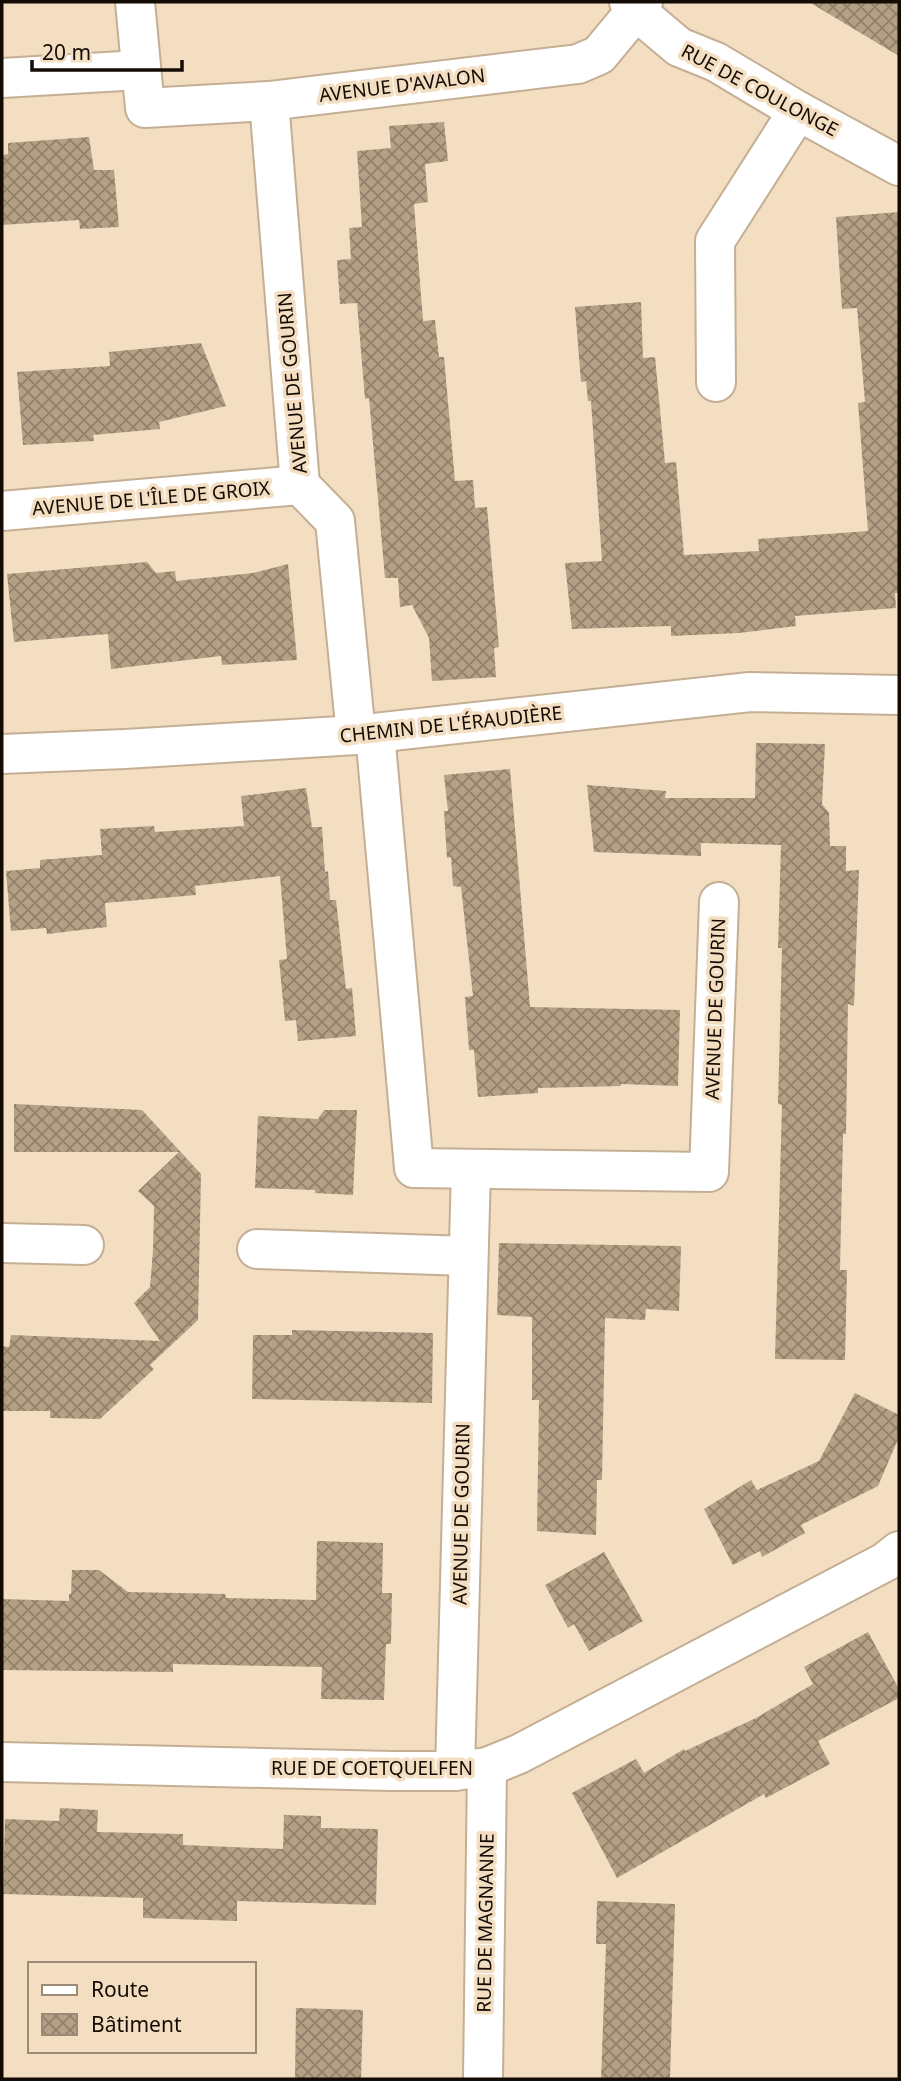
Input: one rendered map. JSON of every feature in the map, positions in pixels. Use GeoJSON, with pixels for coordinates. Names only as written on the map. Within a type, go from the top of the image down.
{"type":"FeatureCollection","features":[{"type":"Feature","properties":{"kind":"street"},"geometry":{"type":"LineString","coordinates":[[2,78],[140,70],[135,2]]}},
{"type":"Feature","properties":{"kind":"street","name":"AVENUE D'AVALON"},"geometry":{"type":"LineString","coordinates":[[140,70],[145,108],[269,101],[578,64],[598,55],[636,4]]}},
{"type":"Feature","properties":{"kind":"street","name":"RUE DE COULONGE"},"geometry":{"type":"LineString","coordinates":[[636,4],[679,47],[716,62],[899,166]]}},
{"type":"Feature","properties":{"kind":"street","name":"AVENUE DE GOURIN"},"geometry":{"type":"LineString","coordinates":[[269,101],[300,485],[335,521],[366,734],[414,1168],[709,1172],[719,902]]}},
{"type":"Feature","properties":{"kind":"street"},"geometry":{"type":"LineString","coordinates":[[716,382],[715,241],[798,111]]}},
{"type":"Feature","properties":{"kind":"street","name":"AVENUE DE L'ÎLE DE GROIX"},"geometry":{"type":"LineString","coordinates":[[2,511],[300,485]]}},
{"type":"Feature","properties":{"kind":"street","name":"CHEMIN DE L'ÉRAUDIÈRE"},"geometry":{"type":"LineString","coordinates":[[2,754],[125,750],[366,734],[750,692],[899,695]]}},
{"type":"Feature","properties":{"kind":"street","name":"AVENUE DE GOURIN"},"geometry":{"type":"LineString","coordinates":[[471,1169],[468,1256],[471,1769]]}},
{"type":"Feature","properties":{"kind":"street"},"geometry":{"type":"LineString","coordinates":[[2,1243],[84,1245]]}},
{"type":"Feature","properties":{"kind":"street"},"geometry":{"type":"LineString","coordinates":[[257,1249],[468,1256]]}},
{"type":"Feature","properties":{"kind":"street","name":"RUE DE COETQUELFEN"},"geometry":{"type":"LineString","coordinates":[[2,1762],[471,1769],[519,1754],[894,1568]]}},
{"type":"Feature","properties":{"kind":"street","name":"RUE DE MAGNANNE"},"geometry":{"type":"LineString","coordinates":[[471,1769],[483,2079]]}},
{"type":"Feature","properties":{"kind":"building"},"geometry":{"type":"Polygon","coordinates":[[[809,2],[899,2],[899,56],[809,2]]]}},
{"type":"Feature","properties":{"kind":"building"},"geometry":{"type":"Polygon","coordinates":[[[444,122],[448,161],[425,164],[428,202],[414,204],[423,321],[435,320],[439,357],[444,357],[455,481],[473,480],[475,508],[487,507],[499,647],[494,648],[496,677],[432,681],[429,638],[412,605],[400,607],[398,578],[385,578],[369,398],[365,399],[357,303],[340,304],[337,260],[351,259],[349,228],[362,227],[357,151],[391,148],[389,126],[444,122]]]}},
{"type":"Feature","properties":{"kind":"building"},"geometry":{"type":"Polygon","coordinates":[[[89,137],[94,170],[114,170],[119,227],[80,229],[79,220],[2,225],[2,155],[8,154],[8,143],[89,137]]]}},
{"type":"Feature","properties":{"kind":"building"},"geometry":{"type":"Polygon","coordinates":[[[899,212],[899,593],[895,593],[896,608],[795,616],[796,626],[739,633],[671,636],[671,626],[572,629],[565,563],[602,561],[591,401],[588,401],[586,381],[581,382],[575,307],[641,302],[643,358],[655,357],[665,463],[676,462],[684,555],[759,551],[758,539],[868,531],[858,403],[865,402],[857,308],[842,309],[836,217],[899,212]]]}},
{"type":"Feature","properties":{"kind":"building"},"geometry":{"type":"Polygon","coordinates":[[[201,343],[226,406],[159,422],[160,429],[93,435],[94,441],[23,445],[17,372],[110,366],[109,352],[201,343]]]}},
{"type":"Feature","properties":{"kind":"building"},"geometry":{"type":"Polygon","coordinates":[[[147,562],[156,573],[175,571],[176,581],[253,573],[288,564],[297,660],[222,665],[221,656],[111,669],[108,634],[14,642],[7,574],[147,562]]]}},
{"type":"Feature","properties":{"kind":"building"},"geometry":{"type":"Polygon","coordinates":[[[756,743],[825,744],[822,804],[829,813],[830,846],[846,846],[846,871],[859,870],[854,1006],[848,1004],[846,1134],[843,1134],[840,1270],[847,1270],[845,1360],[775,1359],[782,1105],[778,1104],[782,948],[778,948],[781,845],[701,843],[701,856],[594,852],[587,785],[666,791],[665,798],[755,798],[756,743]]]}},
{"type":"Feature","properties":{"kind":"building"},"geometry":{"type":"Polygon","coordinates":[[[510,769],[530,1007],[680,1010],[678,1086],[621,1084],[538,1088],[538,1093],[478,1097],[474,1050],[469,1050],[465,997],[473,996],[461,887],[453,886],[451,857],[447,858],[444,811],[448,811],[444,775],[510,769]]]}},
{"type":"Feature","properties":{"kind":"building"},"geometry":{"type":"Polygon","coordinates":[[[306,788],[312,827],[322,827],[325,872],[328,871],[330,900],[336,900],[346,989],[352,988],[356,1036],[298,1041],[296,1020],[285,1021],[279,960],[287,959],[280,876],[195,886],[196,895],[105,903],[107,927],[47,934],[46,928],[11,931],[6,871],[40,868],[40,860],[102,855],[100,829],[154,826],[155,832],[244,826],[241,796],[306,788]]]}},
{"type":"Feature","properties":{"kind":"building"},"geometry":{"type":"Polygon","coordinates":[[[14,1104],[142,1110],[201,1174],[198,1320],[150,1365],[154,1369],[100,1419],[50,1418],[50,1411],[2,1411],[2,1346],[9,1347],[11,1335],[160,1341],[134,1303],[150,1287],[153,1251],[154,1206],[138,1191],[179,1152],[14,1152],[14,1104]]]}},
{"type":"Feature","properties":{"kind":"building"},"geometry":{"type":"Polygon","coordinates":[[[324,1110],[357,1110],[353,1195],[315,1193],[315,1190],[255,1188],[258,1116],[318,1119],[324,1110]]]}},
{"type":"Feature","properties":{"kind":"building"},"geometry":{"type":"Polygon","coordinates":[[[499,1243],[681,1246],[679,1311],[646,1309],[645,1320],[605,1318],[602,1480],[597,1480],[596,1535],[537,1531],[539,1400],[532,1400],[532,1317],[497,1315],[499,1243]]]}},
{"type":"Feature","properties":{"kind":"building"},"geometry":{"type":"Polygon","coordinates":[[[292,1330],[433,1333],[432,1403],[252,1399],[253,1335],[292,1335],[292,1330]]]}},
{"type":"Feature","properties":{"kind":"building"},"geometry":{"type":"Polygon","coordinates":[[[855,1393],[899,1415],[899,1437],[878,1486],[801,1525],[805,1533],[762,1557],[760,1551],[733,1565],[704,1509],[751,1480],[757,1490],[819,1461],[855,1393]]]}},
{"type":"Feature","properties":{"kind":"building"},"geometry":{"type":"Polygon","coordinates":[[[317,1541],[383,1543],[382,1593],[392,1593],[391,1644],[386,1644],[384,1700],[321,1699],[322,1667],[173,1664],[173,1672],[2,1670],[2,1599],[69,1601],[72,1570],[99,1570],[128,1592],[225,1594],[226,1598],[316,1600],[317,1541]]]}},
{"type":"Feature","properties":{"kind":"building"},"geometry":{"type":"Polygon","coordinates":[[[604,1552],[643,1621],[589,1651],[574,1624],[568,1628],[545,1585],[604,1552]]]}},
{"type":"Feature","properties":{"kind":"building"},"geometry":{"type":"Polygon","coordinates":[[[868,1632],[899,1689],[899,1698],[818,1741],[830,1764],[766,1798],[764,1794],[617,1878],[572,1793],[636,1759],[644,1773],[684,1749],[685,1751],[756,1718],[813,1684],[804,1667],[868,1632]]]}},
{"type":"Feature","properties":{"kind":"building"},"geometry":{"type":"Polygon","coordinates":[[[60,1808],[98,1810],[97,1832],[183,1834],[183,1845],[283,1849],[284,1815],[321,1816],[321,1828],[378,1829],[376,1905],[237,1901],[237,1921],[143,1918],[143,1898],[3,1894],[5,1819],[59,1821],[60,1808]]]}},
{"type":"Feature","properties":{"kind":"building"},"geometry":{"type":"Polygon","coordinates":[[[597,1901],[675,1904],[670,2079],[601,2079],[606,1944],[596,1944],[597,1901]]]}},
{"type":"Feature","properties":{"kind":"building"},"geometry":{"type":"Polygon","coordinates":[[[296,2008],[363,2010],[361,2079],[295,2079],[296,2008]]]}}]}
